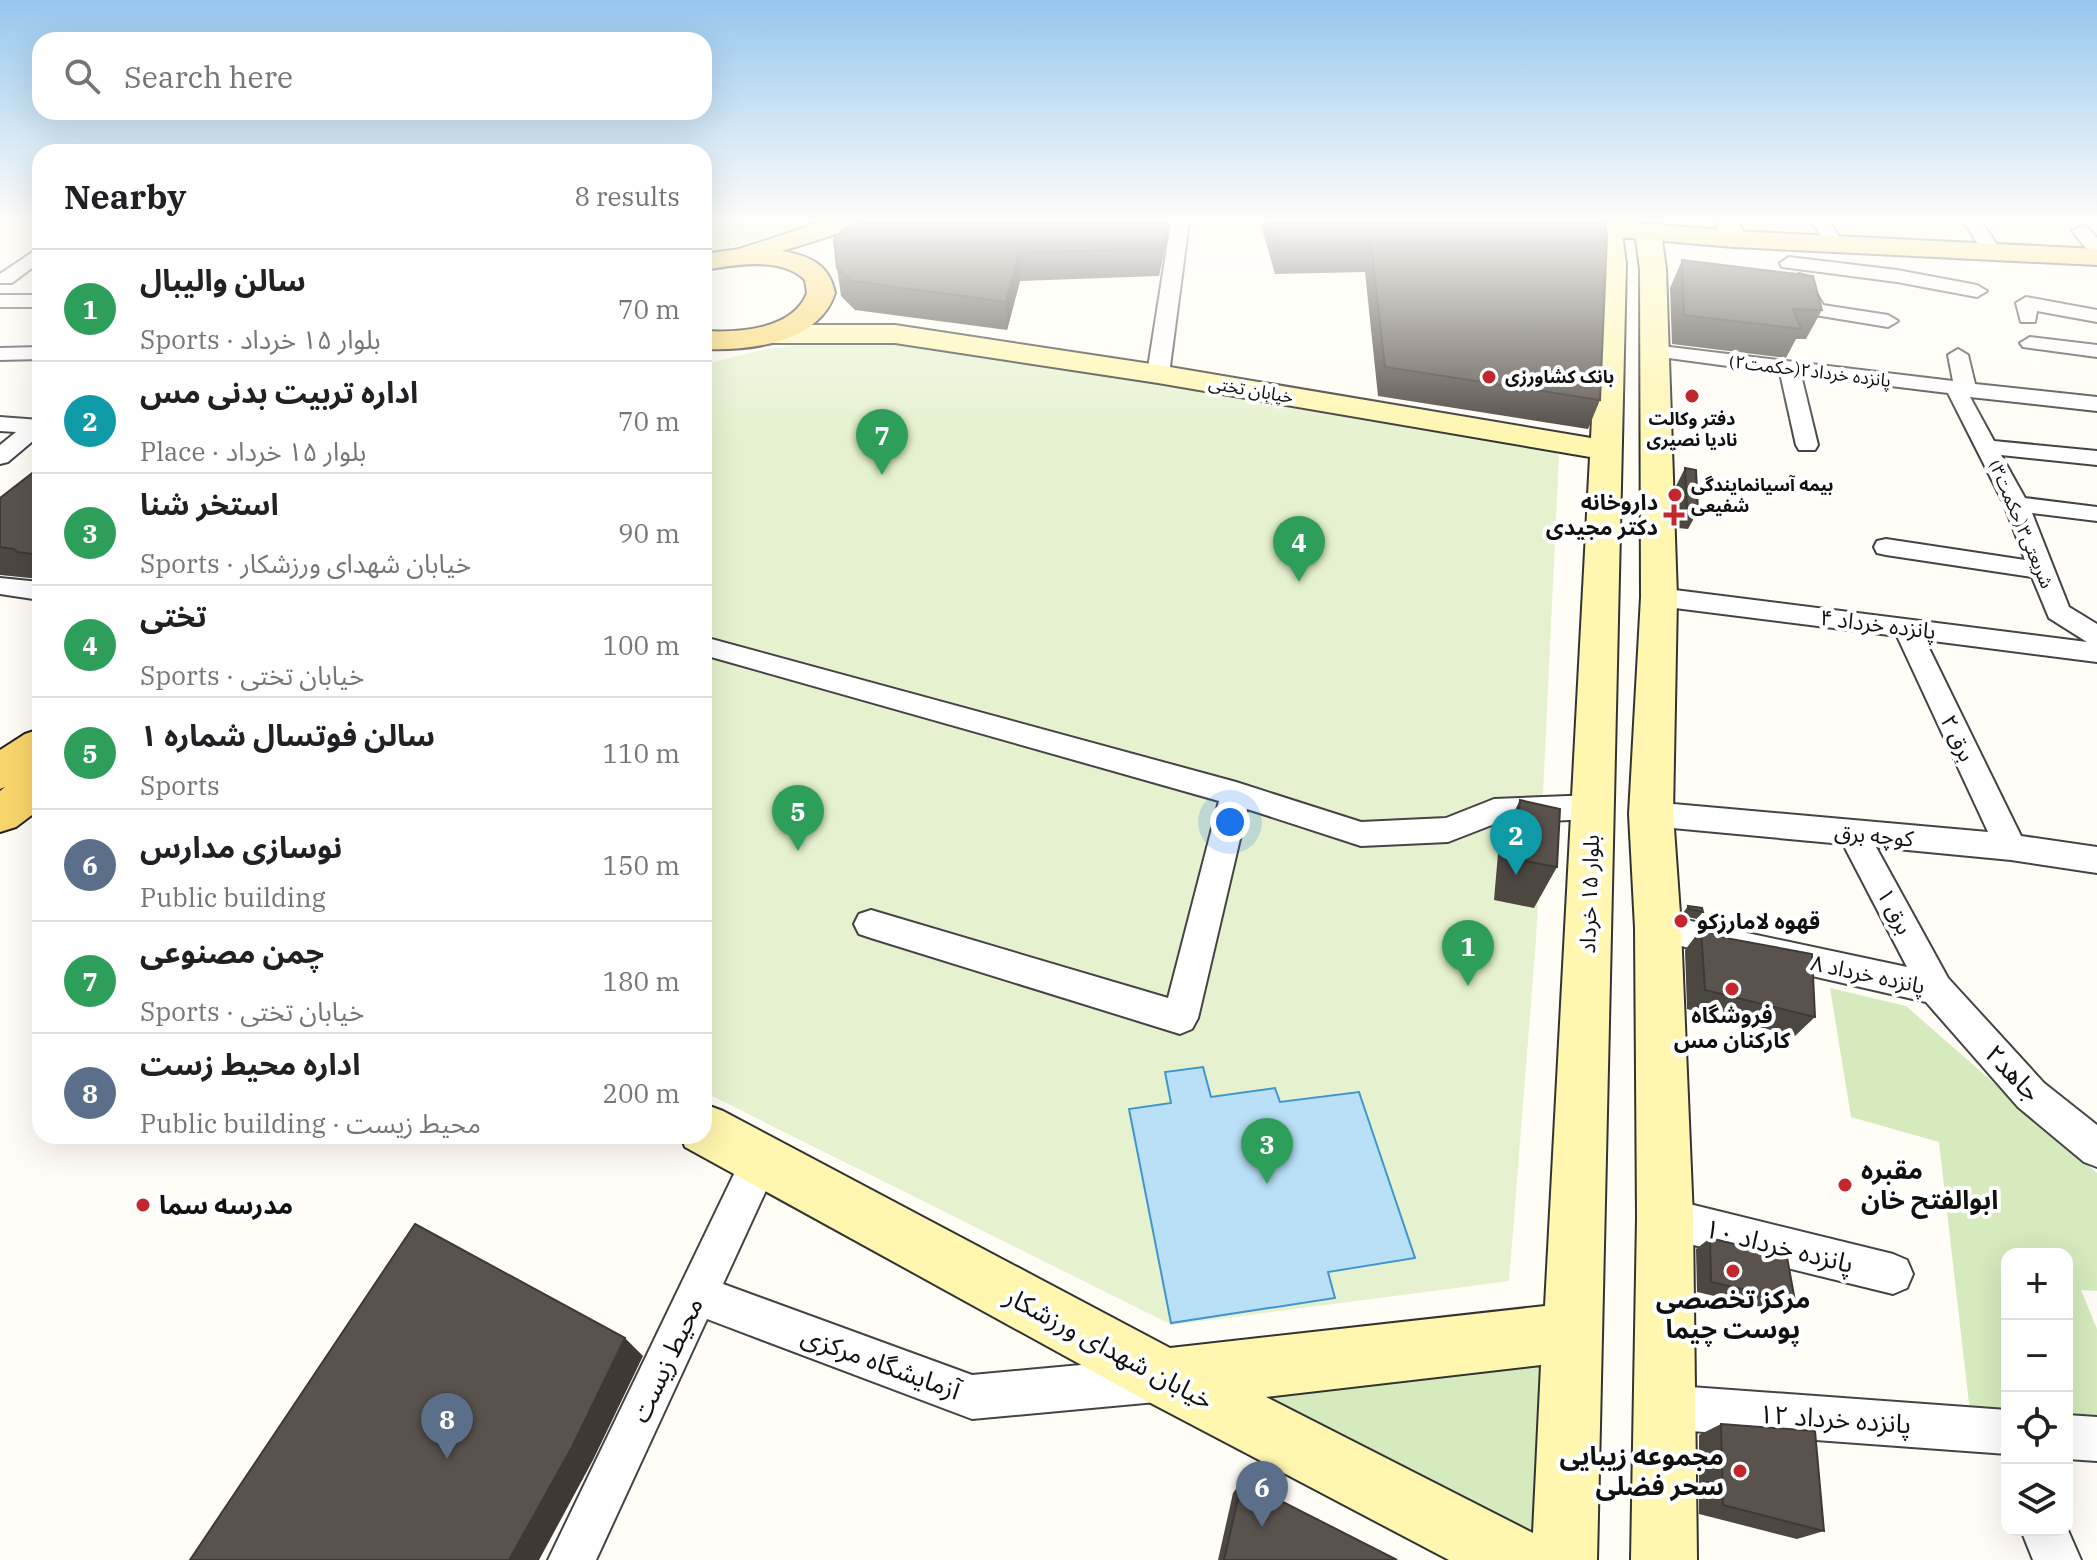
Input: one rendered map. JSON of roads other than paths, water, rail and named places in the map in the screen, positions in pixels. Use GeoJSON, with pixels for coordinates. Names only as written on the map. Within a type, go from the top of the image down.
{"type":"FeatureCollection","features":[{"type":"Feature","properties":{"kind":"main road"},"geometry":{"type":"LineString","coordinates":[[712,349],[793,325],[810,313],[820,301],[820,295]]}},
{"type":"Feature","properties":{"kind":"main road","name":"بلوار ۱۵ خرداد"},"geometry":{"type":"LineString","coordinates":[[1564,1560],[1610,295]]}},
{"type":"Feature","properties":{"kind":"main road"},"geometry":{"type":"LineString","coordinates":[[1632,295],[1653,351],[1659,597],[1651,814],[1658,928],[1665,1218],[1664,1560]]}},
{"type":"Feature","properties":{"kind":"main road"},"geometry":{"type":"LineString","coordinates":[[820,301],[895,334]]}},
{"type":"Feature","properties":{"kind":"main road"},"geometry":{"type":"LineString","coordinates":[[770,334],[895,334]]}},
{"type":"Feature","properties":{"kind":"main road","name":"خیابان تختی"},"geometry":{"type":"LineString","coordinates":[[895,334],[1158,374],[1606,450]]}},
{"type":"Feature","properties":{"kind":"main road"},"geometry":{"type":"LineString","coordinates":[[712,340],[740,340]]}},
{"type":"Feature","properties":{"kind":"main road"},"geometry":{"type":"LineString","coordinates":[[21,794],[32,766]]}},
{"type":"Feature","properties":{"kind":"main road"},"geometry":{"type":"LineString","coordinates":[[1593,807],[1651,814]]}},
{"type":"Feature","properties":{"kind":"main road","name":"خیابان شهدای ورزشکار"},"geometry":{"type":"LineString","coordinates":[[712,1133],[1166,1379],[1517,1560]]}},
{"type":"Feature","properties":{"kind":"main road"},"geometry":{"type":"LineString","coordinates":[[1166,1379],[1573,1332]]}},
{"type":"Feature","properties":{"kind":"street"},"geometry":{"type":"LineString","coordinates":[[1158,374],[1169,295]]}},
{"type":"Feature","properties":{"kind":"street"},"geometry":{"type":"LineString","coordinates":[[1807,295],[1816,310],[1888,321]]}},
{"type":"Feature","properties":{"kind":"street"},"geometry":{"type":"LineString","coordinates":[[0,301],[32,301]]}},
{"type":"Feature","properties":{"kind":"street"},"geometry":{"type":"LineString","coordinates":[[2028,318],[2026,303],[2097,316]]}},
{"type":"Feature","properties":{"kind":"street"},"geometry":{"type":"LineString","coordinates":[[2030,343],[2097,351]]}},
{"type":"Feature","properties":{"kind":"street","name":"پانزده خرداد۲(حکمت۲)"},"geometry":{"type":"LineString","coordinates":[[1653,351],[1966,389]]}},
{"type":"Feature","properties":{"kind":"street"},"geometry":{"type":"LineString","coordinates":[[1958,355],[1966,389],[2097,404]]}},
{"type":"Feature","properties":{"kind":"street"},"geometry":{"type":"LineString","coordinates":[[1789,368],[1807,445]]}},
{"type":"Feature","properties":{"kind":"street","name":"شریعتی۳(حکمت۳)"},"geometry":{"type":"LineString","coordinates":[[1966,389],[1958,395],[2016,504],[2058,612],[2097,636]]}},
{"type":"Feature","properties":{"kind":"street"},"geometry":{"type":"LineString","coordinates":[[0,424],[32,426]]}},
{"type":"Feature","properties":{"kind":"street"},"geometry":{"type":"LineString","coordinates":[[0,457],[32,431]]}},
{"type":"Feature","properties":{"kind":"street"},"geometry":{"type":"LineString","coordinates":[[1988,447],[2097,458]]}},
{"type":"Feature","properties":{"kind":"street"},"geometry":{"type":"LineString","coordinates":[[2016,504],[2097,514]]}},
{"type":"Feature","properties":{"kind":"street"},"geometry":{"type":"LineString","coordinates":[[1886,547],[2040,570]]}},
{"type":"Feature","properties":{"kind":"street"},"geometry":{"type":"LineString","coordinates":[[0,586],[32,590]]}},
{"type":"Feature","properties":{"kind":"street","name":"پانزده خرداد ۴"},"geometry":{"type":"LineString","coordinates":[[1659,597],[2097,653]]}},
{"type":"Feature","properties":{"kind":"street","name":"برق ۲"},"geometry":{"type":"LineString","coordinates":[[1906,628],[2011,847]]}},
{"type":"Feature","properties":{"kind":"street"},"geometry":{"type":"LineString","coordinates":[[712,648],[1236,794],[1361,834],[1448,830],[1494,811],[1593,807]]}},
{"type":"Feature","properties":{"kind":"street"},"geometry":{"type":"LineString","coordinates":[[871,924],[1180,1018],[1236,794]]}},
{"type":"Feature","properties":{"kind":"street","name":"کوچه برق"},"geometry":{"type":"LineString","coordinates":[[1651,814],[2011,847],[2095,863]]}},
{"type":"Feature","properties":{"kind":"street","name":"برق ۱"},"geometry":{"type":"LineString","coordinates":[[1853,834],[1936,989]]}},
{"type":"Feature","properties":{"kind":"street","name":"پانزده خرداد ۸"},"geometry":{"type":"LineString","coordinates":[[1658,928],[1936,989]]}},
{"type":"Feature","properties":{"kind":"street","name":"جاهد۲"},"geometry":{"type":"LineString","coordinates":[[1936,989],[2031,1095],[2097,1149]]}},
{"type":"Feature","properties":{"kind":"street","name":"محیط زیست"},"geometry":{"type":"LineString","coordinates":[[572,1560],[761,1160]]}},
{"type":"Feature","properties":{"kind":"street","name":"پانزده خرداد ۱۰"},"geometry":{"type":"LineString","coordinates":[[1665,1218],[1893,1274]]}},
{"type":"Feature","properties":{"kind":"street","name":"آزمایشگاه مرکزی"},"geometry":{"type":"LineString","coordinates":[[697,1295],[972,1397],[1166,1379]]}},
{"type":"Feature","properties":{"kind":"street","name":"پانزده خرداد ۱۲"},"geometry":{"type":"LineString","coordinates":[[1663,1407],[2001,1435]]}},
{"type":"Feature","properties":{"kind":"street"},"geometry":{"type":"LineString","coordinates":[[2073,1437],[2097,1439]]}},
{"type":"Feature","properties":{"kind":"street"},"geometry":{"type":"LineString","coordinates":[[2047,1536],[2057,1560]]}},
{"type":"Feature","properties":{"kind":"water"},"geometry":{"type":"Polygon","coordinates":[[[1203,1067],[1211,1097],[1275,1088],[1280,1102],[1359,1092],[1415,1258],[1328,1272],[1335,1298],[1171,1323],[1129,1109],[1171,1103],[1165,1072],[1203,1067]]]}},
{"type":"Feature","properties":{"kind":"place","name":"بانک کشاورزی"},"geometry":{"type":"Point","coordinates":[1489,377]}},
{"type":"Feature","properties":{"kind":"place","name":"دفتر وکالت نادیا نصیری"},"geometry":{"type":"Point","coordinates":[1692,396]}},
{"type":"Feature","properties":{"kind":"place","name":"چمن مصنوعی"},"geometry":{"type":"Point","coordinates":[882,475]}},
{"type":"Feature","properties":{"kind":"place","name":"بیمه آسیانمایندگی شفیعی"},"geometry":{"type":"Point","coordinates":[1675,495]}},
{"type":"Feature","properties":{"kind":"place","name":"داروخانه دکتر مجیدی"},"geometry":{"type":"Point","coordinates":[1674,515]}},
{"type":"Feature","properties":{"kind":"place","name":"تختی"},"geometry":{"type":"Point","coordinates":[1299,582]}},
{"type":"Feature","properties":{"kind":"place","name":"سالن فوتسال شماره ۱"},"geometry":{"type":"Point","coordinates":[798,851]}},
{"type":"Feature","properties":{"kind":"place","name":"اداره تربیت بدنی مس"},"geometry":{"type":"Point","coordinates":[1516,875]}},
{"type":"Feature","properties":{"kind":"place","name":"قهوه لامارزکو"},"geometry":{"type":"Point","coordinates":[1681,921]}},
{"type":"Feature","properties":{"kind":"place","name":"سالن والیبال"},"geometry":{"type":"Point","coordinates":[1468,986]}},
{"type":"Feature","properties":{"kind":"place","name":"فروشگاه کارکنان مس"},"geometry":{"type":"Point","coordinates":[1732,989]}},
{"type":"Feature","properties":{"kind":"place","name":"استخر شنا"},"geometry":{"type":"Point","coordinates":[1267,1184]}},
{"type":"Feature","properties":{"kind":"place","name":"مقبره ابوالفتح خان"},"geometry":{"type":"Point","coordinates":[1845,1185]}},
{"type":"Feature","properties":{"kind":"place","name":"مدرسه سما"},"geometry":{"type":"Point","coordinates":[143,1205]}},
{"type":"Feature","properties":{"kind":"place","name":"مرکز تخصصی پوست چیما"},"geometry":{"type":"Point","coordinates":[1733,1271]}},
{"type":"Feature","properties":{"kind":"place","name":"اداره محیط زست"},"geometry":{"type":"Point","coordinates":[447,1459]}},
{"type":"Feature","properties":{"kind":"place","name":"مجموعه زیبایی سحر فضلی"},"geometry":{"type":"Point","coordinates":[1740,1471]}},
{"type":"Feature","properties":{"kind":"place","name":"نوسازی مدارس"},"geometry":{"type":"Point","coordinates":[1262,1527]}}]}
